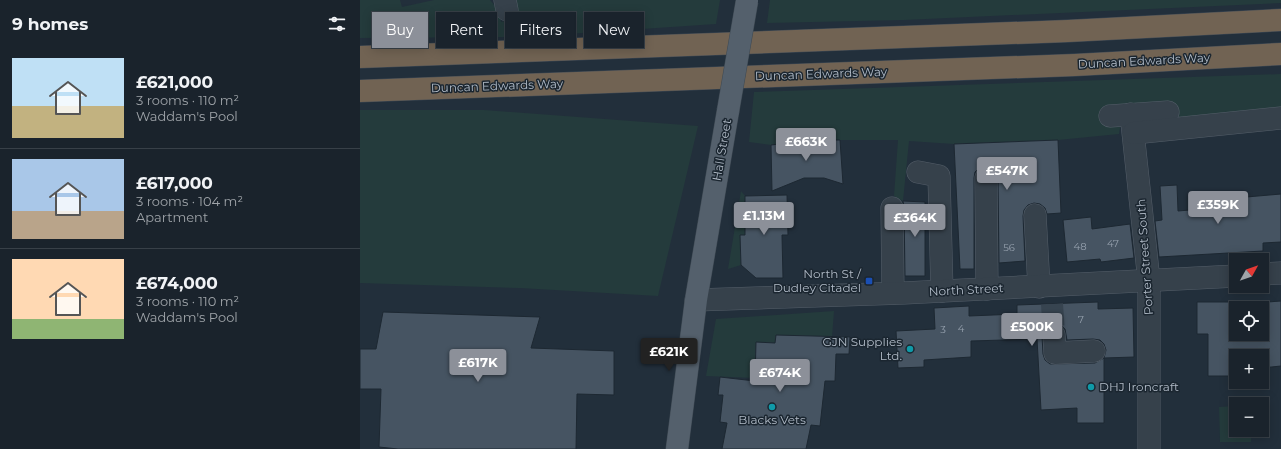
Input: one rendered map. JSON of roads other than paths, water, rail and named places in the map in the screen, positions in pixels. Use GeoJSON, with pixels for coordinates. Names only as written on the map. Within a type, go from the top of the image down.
{"type":"FeatureCollection","features":[{"type":"Feature","properties":{"kind":"highway"},"geometry":{"type":"LineString","coordinates":[[360,57],[1076,30],[1281,20]]}},
{"type":"Feature","properties":{"kind":"highway","name":"Duncan Edwards Way"},"geometry":{"type":"LineString","coordinates":[[360,91],[1075,65],[1281,54]]}},
{"type":"Feature","properties":{"kind":"main road","name":"Hall Street"},"geometry":{"type":"LineString","coordinates":[[677,449],[696,300],[747,0]]}},
{"type":"Feature","properties":{"kind":"street"},"geometry":{"type":"LineString","coordinates":[[1125,121],[1168,112]]}},
{"type":"Feature","properties":{"kind":"street"},"geometry":{"type":"LineString","coordinates":[[1125,121],[1281,118]]}},
{"type":"Feature","properties":{"kind":"street","name":"Porter Street South"},"geometry":{"type":"LineString","coordinates":[[1125,121],[1149,281],[1150,449]]}},
{"type":"Feature","properties":{"kind":"street"},"geometry":{"type":"LineString","coordinates":[[918,172],[939,176],[942,292]]}},
{"type":"Feature","properties":{"kind":"street"},"geometry":{"type":"LineString","coordinates":[[986,178],[987,289]]}},
{"type":"Feature","properties":{"kind":"street"},"geometry":{"type":"LineString","coordinates":[[892,208],[893,293]]}},
{"type":"Feature","properties":{"kind":"street"},"geometry":{"type":"LineString","coordinates":[[1035,215],[1047,292]]}},
{"type":"Feature","properties":{"kind":"street"},"geometry":{"type":"LineString","coordinates":[[1269,274],[1281,273]]}},
{"type":"Feature","properties":{"kind":"street","name":"North Street"},"geometry":{"type":"LineString","coordinates":[[696,300],[942,292],[987,289],[1047,292],[1149,281],[1229,276]]}},
{"type":"Feature","properties":{"kind":"street"},"geometry":{"type":"LineString","coordinates":[[1054,334],[1055,353],[1094,351]]}},
{"type":"Feature","properties":{"kind":"tunnel"},"geometry":{"type":"LineString","coordinates":[[1052,304],[1054,335]]}},
{"type":"Feature","properties":{"kind":"place","name":"North St / Dudley Citadel"},"geometry":{"type":"Point","coordinates":[869,281]}},
{"type":"Feature","properties":{"kind":"place","name":"GJN Supplies Ltd."},"geometry":{"type":"Point","coordinates":[910,349]}},
{"type":"Feature","properties":{"kind":"place","name":"DHJ Ironcraft"},"geometry":{"type":"Point","coordinates":[1091,387]}},
{"type":"Feature","properties":{"kind":"place","name":"Blacks Vets"},"geometry":{"type":"Point","coordinates":[772,407]}}]}
